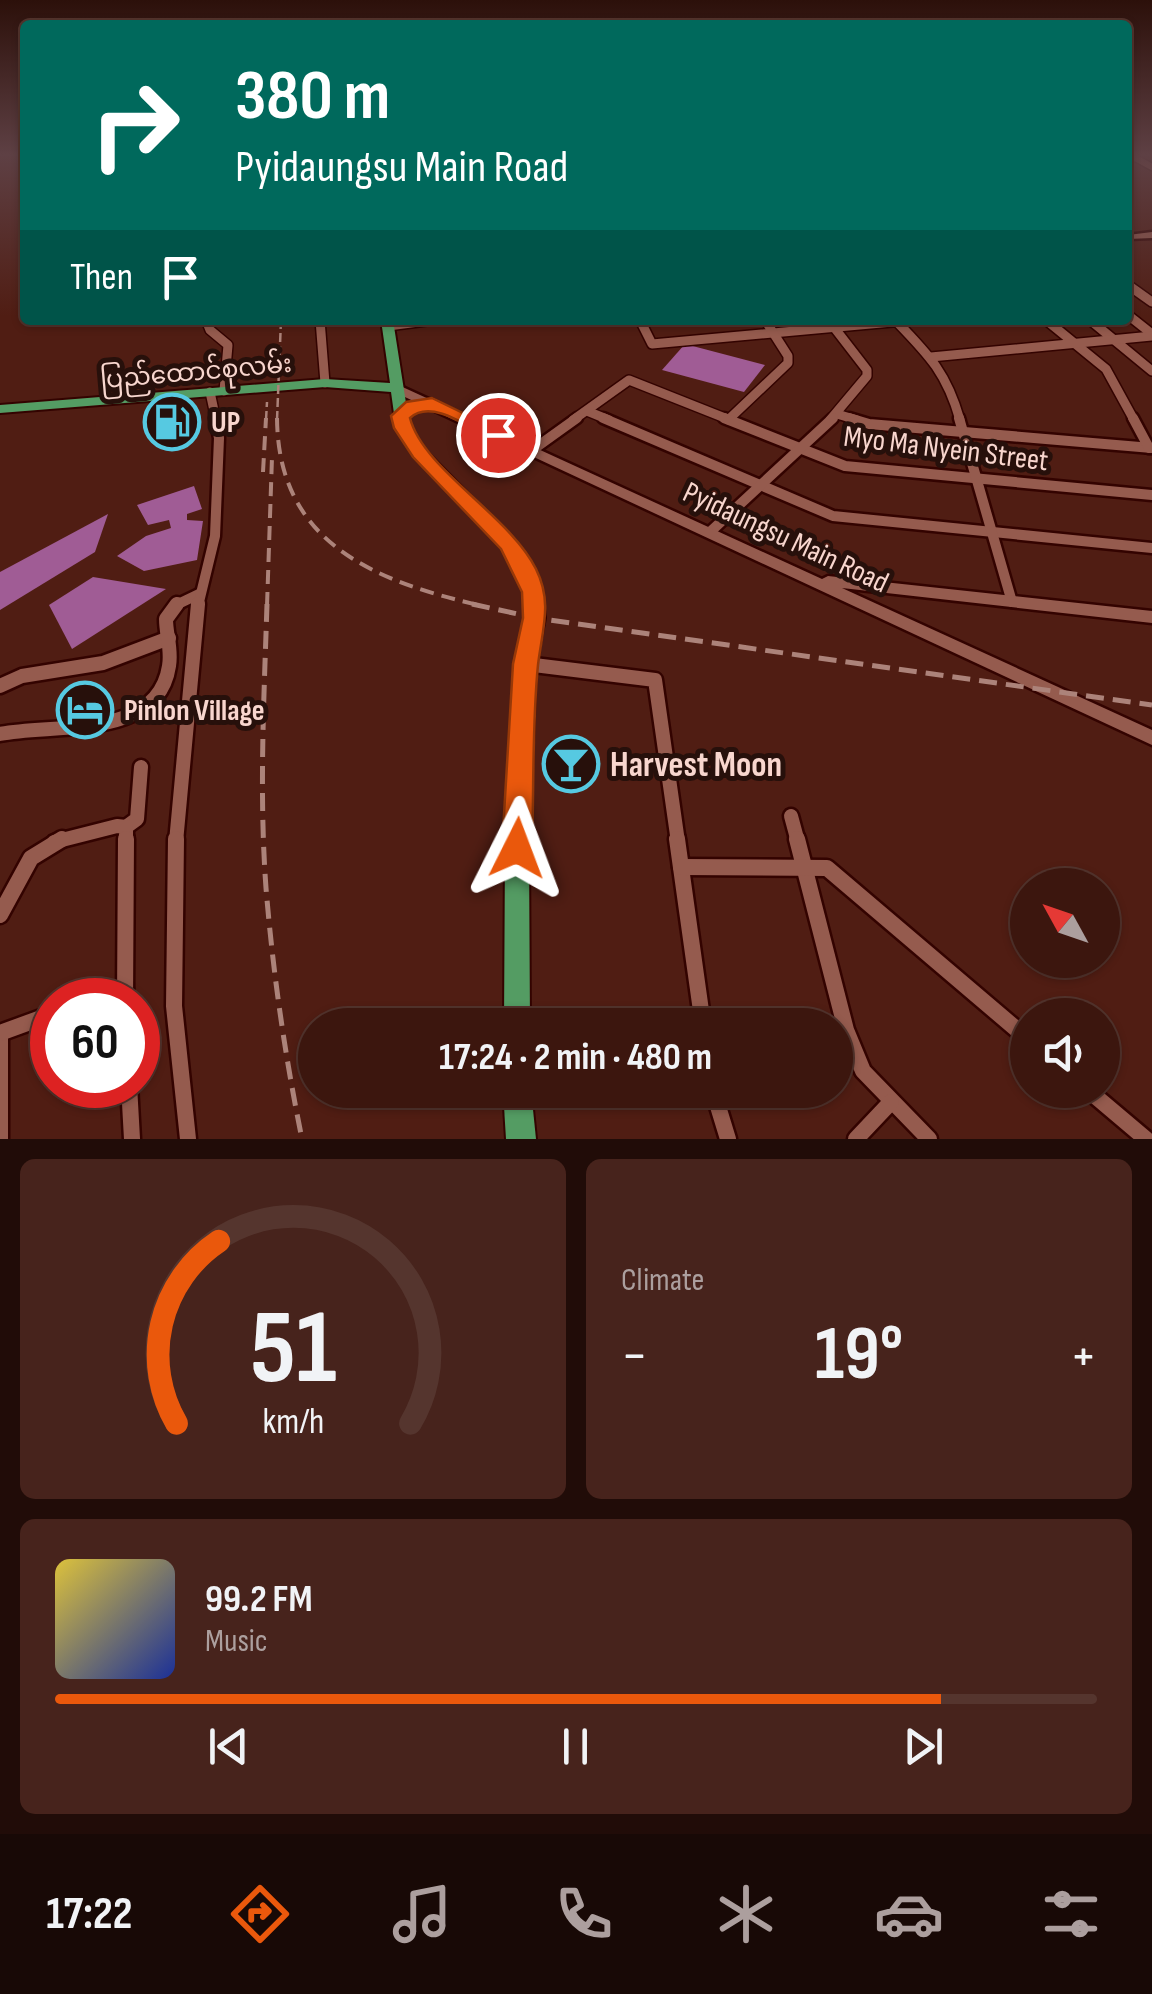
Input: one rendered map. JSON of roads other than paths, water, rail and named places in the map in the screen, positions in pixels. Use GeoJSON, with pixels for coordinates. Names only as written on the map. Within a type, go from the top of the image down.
{"type":"FeatureCollection","features":[{"type":"Feature","properties":{"kind":"main road"},"geometry":{"type":"LineString","coordinates":[[387,325],[403,428],[420,453],[508,544],[525,569],[533,592],[536,618],[526,664],[517,848],[518,1008]]}},
{"type":"Feature","properties":{"kind":"main road","name":"ပြည်ထောင်စုလမ်း"},"geometry":{"type":"LineString","coordinates":[[0,409],[325,383],[396,388]]}},
{"type":"Feature","properties":{"kind":"main road","name":"Pyidaungsu Main Road"},"geometry":{"type":"LineString","coordinates":[[396,388],[1152,738]]}},
{"type":"Feature","properties":{"kind":"main road"},"geometry":{"type":"LineString","coordinates":[[400,416],[412,406],[432,403]]}},
{"type":"Feature","properties":{"kind":"main road"},"geometry":{"type":"LineString","coordinates":[[814,579],[1152,617]]}},
{"type":"Feature","properties":{"kind":"main road"},"geometry":{"type":"LineString","coordinates":[[519,1108],[521,1139]]}},
{"type":"Feature","properties":{"kind":"street"},"geometry":{"type":"LineString","coordinates":[[1132,318],[1152,335]]}},
{"type":"Feature","properties":{"kind":"street"},"geometry":{"type":"LineString","coordinates":[[188,1139],[174,1006],[176,822],[199,594],[215,536],[217,391],[228,345],[208,325]]}},
{"type":"Feature","properties":{"kind":"street"},"geometry":{"type":"LineString","coordinates":[[320,325],[325,383]]}},
{"type":"Feature","properties":{"kind":"street"},"geometry":{"type":"LineString","coordinates":[[642,325],[652,344],[849,325]]}},
{"type":"Feature","properties":{"kind":"street"},"geometry":{"type":"LineString","coordinates":[[728,420],[788,363],[788,356],[768,325]]}},
{"type":"Feature","properties":{"kind":"street"},"geometry":{"type":"LineString","coordinates":[[900,325],[931,357],[949,383],[1012,602]]}},
{"type":"Feature","properties":{"kind":"street"},"geometry":{"type":"LineString","coordinates":[[1052,325],[1113,379],[1150,448]]}},
{"type":"Feature","properties":{"kind":"street"},"geometry":{"type":"LineString","coordinates":[[1096,325],[1150,367]]}},
{"type":"Feature","properties":{"kind":"street"},"geometry":{"type":"LineString","coordinates":[[710,532],[837,414],[868,372],[833,326]]}},
{"type":"Feature","properties":{"kind":"street"},"geometry":{"type":"LineString","coordinates":[[931,357],[1152,335]]}},
{"type":"Feature","properties":{"kind":"street","name":"Myo Ma Nyein Street"},"geometry":{"type":"LineString","coordinates":[[587,411],[628,380],[846,466],[1152,495]]}},
{"type":"Feature","properties":{"kind":"street"},"geometry":{"type":"LineString","coordinates":[[532,451],[587,411],[841,518],[1152,548]]}},
{"type":"Feature","properties":{"kind":"street"},"geometry":{"type":"LineString","coordinates":[[837,414],[870,424],[1150,448]]}},
{"type":"Feature","properties":{"kind":"street"},"geometry":{"type":"LineString","coordinates":[[0,734],[86,724],[146,708],[160,694],[166,676],[170,638],[164,620],[169,610],[199,594]]}},
{"type":"Feature","properties":{"kind":"street"},"geometry":{"type":"LineString","coordinates":[[0,686],[22,676],[103,664],[170,638]]}},
{"type":"Feature","properties":{"kind":"street"},"geometry":{"type":"LineString","coordinates":[[526,664],[655,680],[702,1008]]}},
{"type":"Feature","properties":{"kind":"street"},"geometry":{"type":"LineString","coordinates":[[0,915],[9,875],[34,849],[116,826],[126,827],[137,819],[141,767]]}},
{"type":"Feature","properties":{"kind":"street"},"geometry":{"type":"LineString","coordinates":[[791,816],[846,1030],[863,1071],[929,1139]]}},
{"type":"Feature","properties":{"kind":"street"},"geometry":{"type":"LineString","coordinates":[[125,978],[126,827]]}},
{"type":"Feature","properties":{"kind":"street"},"geometry":{"type":"LineString","coordinates":[[682,867],[827,868],[1010,1023]]}},
{"type":"Feature","properties":{"kind":"street"},"geometry":{"type":"LineString","coordinates":[[0,1139],[0,1033],[30,1022]]}},
{"type":"Feature","properties":{"kind":"street"},"geometry":{"type":"LineString","coordinates":[[856,1139],[891,1102]]}},
{"type":"Feature","properties":{"kind":"street"},"geometry":{"type":"LineString","coordinates":[[130,1108],[132,1139]]}},
{"type":"Feature","properties":{"kind":"street"},"geometry":{"type":"LineString","coordinates":[[718,1108],[728,1139]]}},
{"type":"Feature","properties":{"kind":"street"},"geometry":{"type":"LineString","coordinates":[[1109,1108],[1146,1139]]}},
{"type":"Feature","properties":{"kind":"railway"},"geometry":{"type":"LineString","coordinates":[[277,419],[281,325]]}},
{"type":"Feature","properties":{"kind":"railway"},"geometry":{"type":"LineString","coordinates":[[266,420],[267,402]]}},
{"type":"Feature","properties":{"kind":"railway"},"geometry":{"type":"LineString","coordinates":[[263,472],[266,418]]}},
{"type":"Feature","properties":{"kind":"railway"},"geometry":{"type":"LineString","coordinates":[[277,419],[282,461],[294,497],[314,526],[340,550],[405,584],[482,606]]}},
{"type":"Feature","properties":{"kind":"railway"},"geometry":{"type":"LineString","coordinates":[[267,606],[272,457]]}},
{"type":"Feature","properties":{"kind":"railway"},"geometry":{"type":"LineString","coordinates":[[267,604],[262,782],[266,888],[280,1014],[302,1139]]}},
{"type":"Feature","properties":{"kind":"railway"},"geometry":{"type":"LineString","coordinates":[[472,604],[536,618],[1152,705]]}},
{"type":"Feature","properties":{"kind":"place","name":"UP"},"geometry":{"type":"Point","coordinates":[172,422]}},
{"type":"Feature","properties":{"kind":"place","name":"Pinlon Village"},"geometry":{"type":"Point","coordinates":[85,710]}},
{"type":"Feature","properties":{"kind":"place","name":"Harvest Moon"},"geometry":{"type":"Point","coordinates":[571,764]}}]}
